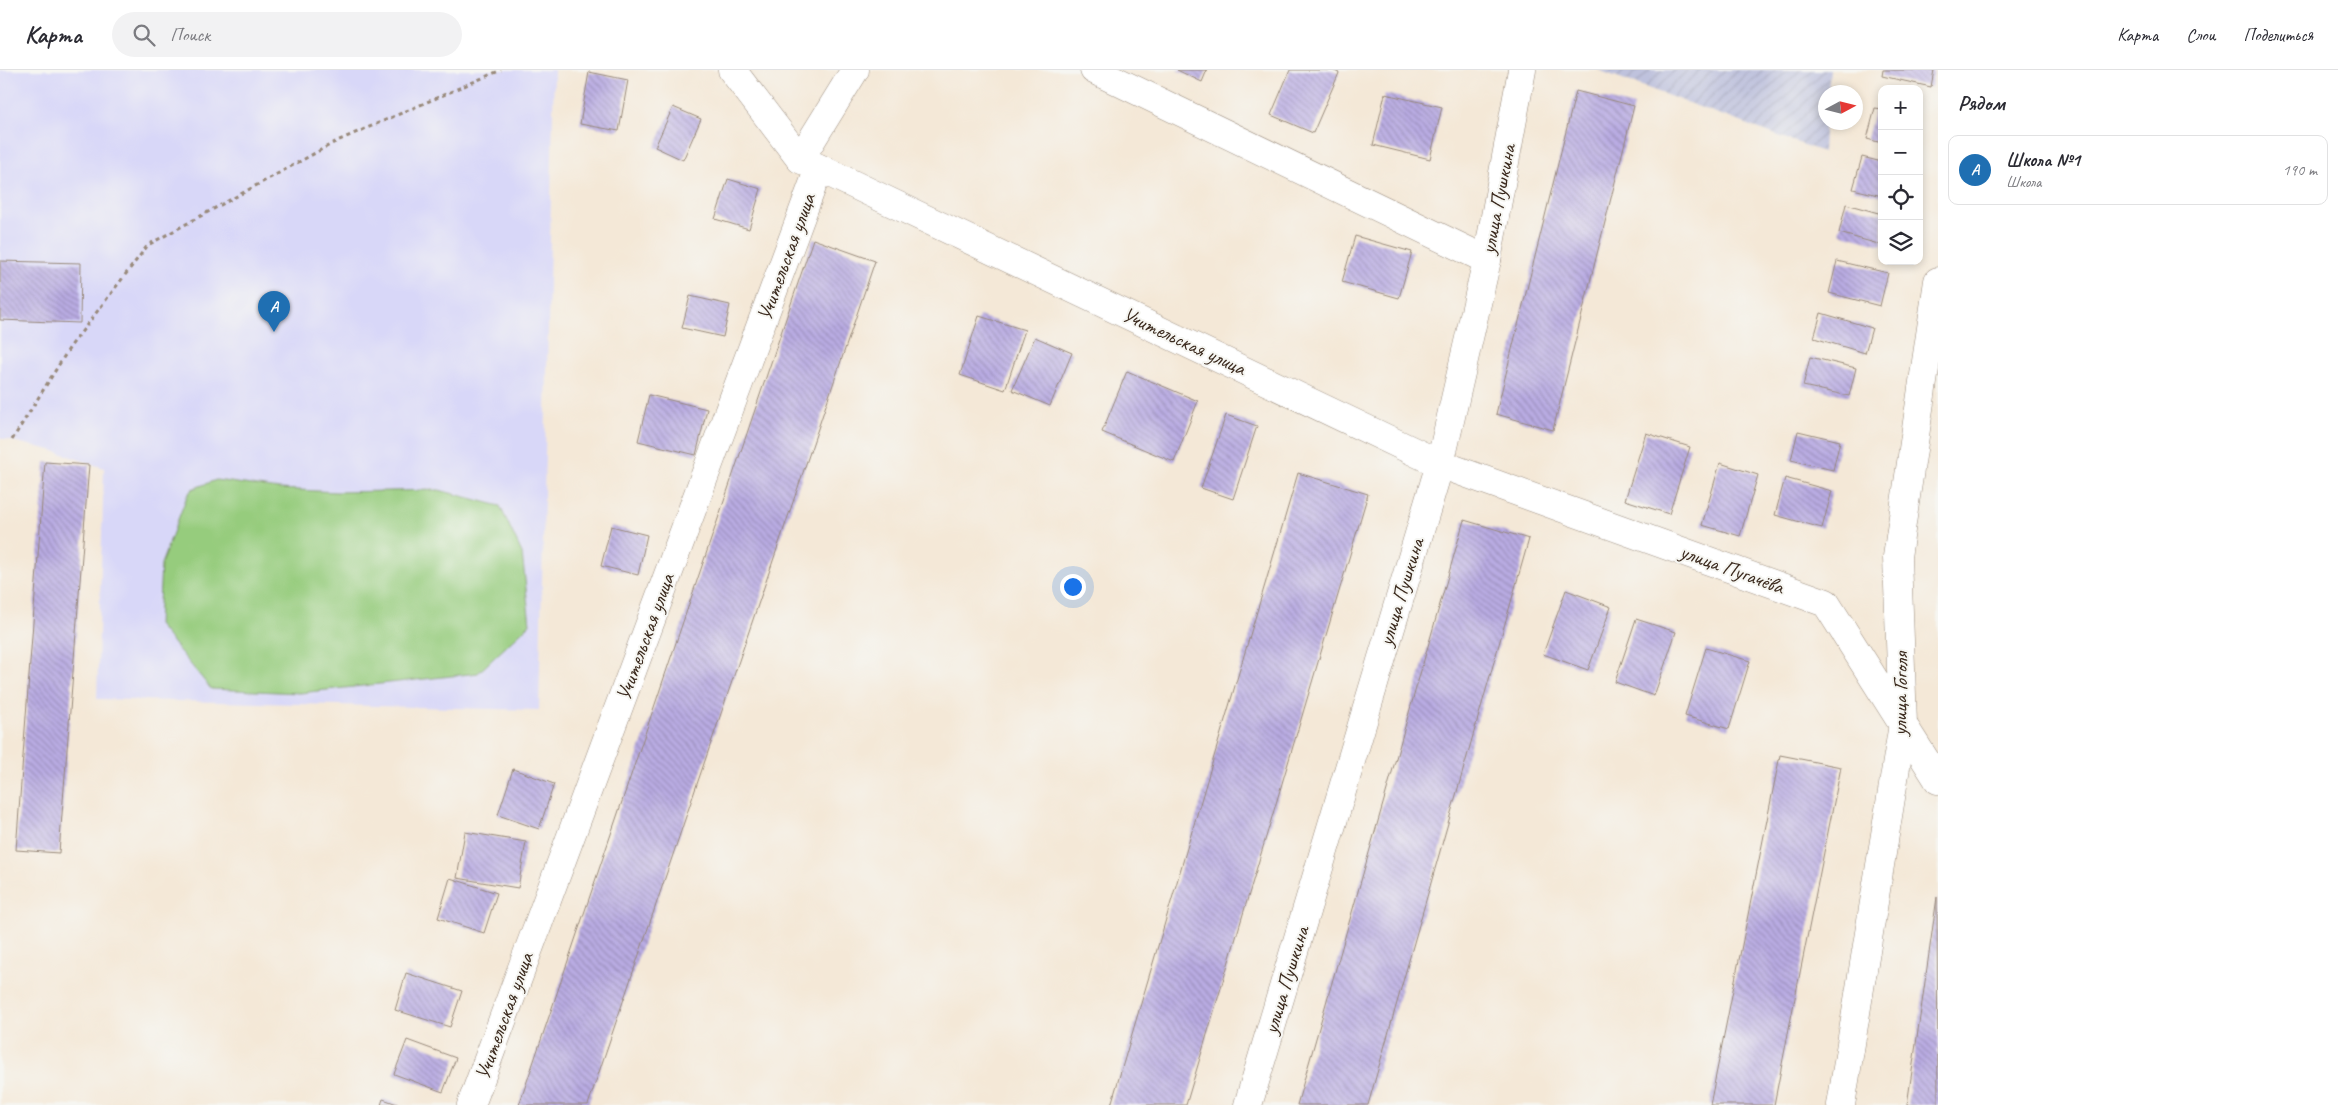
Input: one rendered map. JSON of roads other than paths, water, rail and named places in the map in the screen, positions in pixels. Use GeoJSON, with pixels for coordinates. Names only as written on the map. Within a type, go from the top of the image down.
{"type":"FeatureCollection","features":[{"type":"Feature","properties":{"kind":"street","name":"Учительская улица"},"geometry":{"type":"LineString","coordinates":[[732,70],[809,163],[1440,464]]}},
{"type":"Feature","properties":{"kind":"street","name":"Учительская улица"},"geometry":{"type":"LineString","coordinates":[[471,1105],[809,163],[855,70]]}},
{"type":"Feature","properties":{"kind":"street"},"geometry":{"type":"LineString","coordinates":[[1094,70],[1487,260]]}},
{"type":"Feature","properties":{"kind":"street","name":"улица Пушкина"},"geometry":{"type":"LineString","coordinates":[[1248,1105],[1440,464],[1487,260],[1522,70]]}},
{"type":"Feature","properties":{"kind":"street","name":"улица Гоголя"},"geometry":{"type":"LineString","coordinates":[[1841,1105],[1903,724],[1897,558],[1938,281]]}},
{"type":"Feature","properties":{"kind":"street","name":"улица Пугачёва"},"geometry":{"type":"LineString","coordinates":[[1440,464],[1826,602],[1938,780]]}},
{"type":"Feature","properties":{"kind":"place","name":"Школа №1"},"geometry":{"type":"Point","coordinates":[274,332]}}]}
